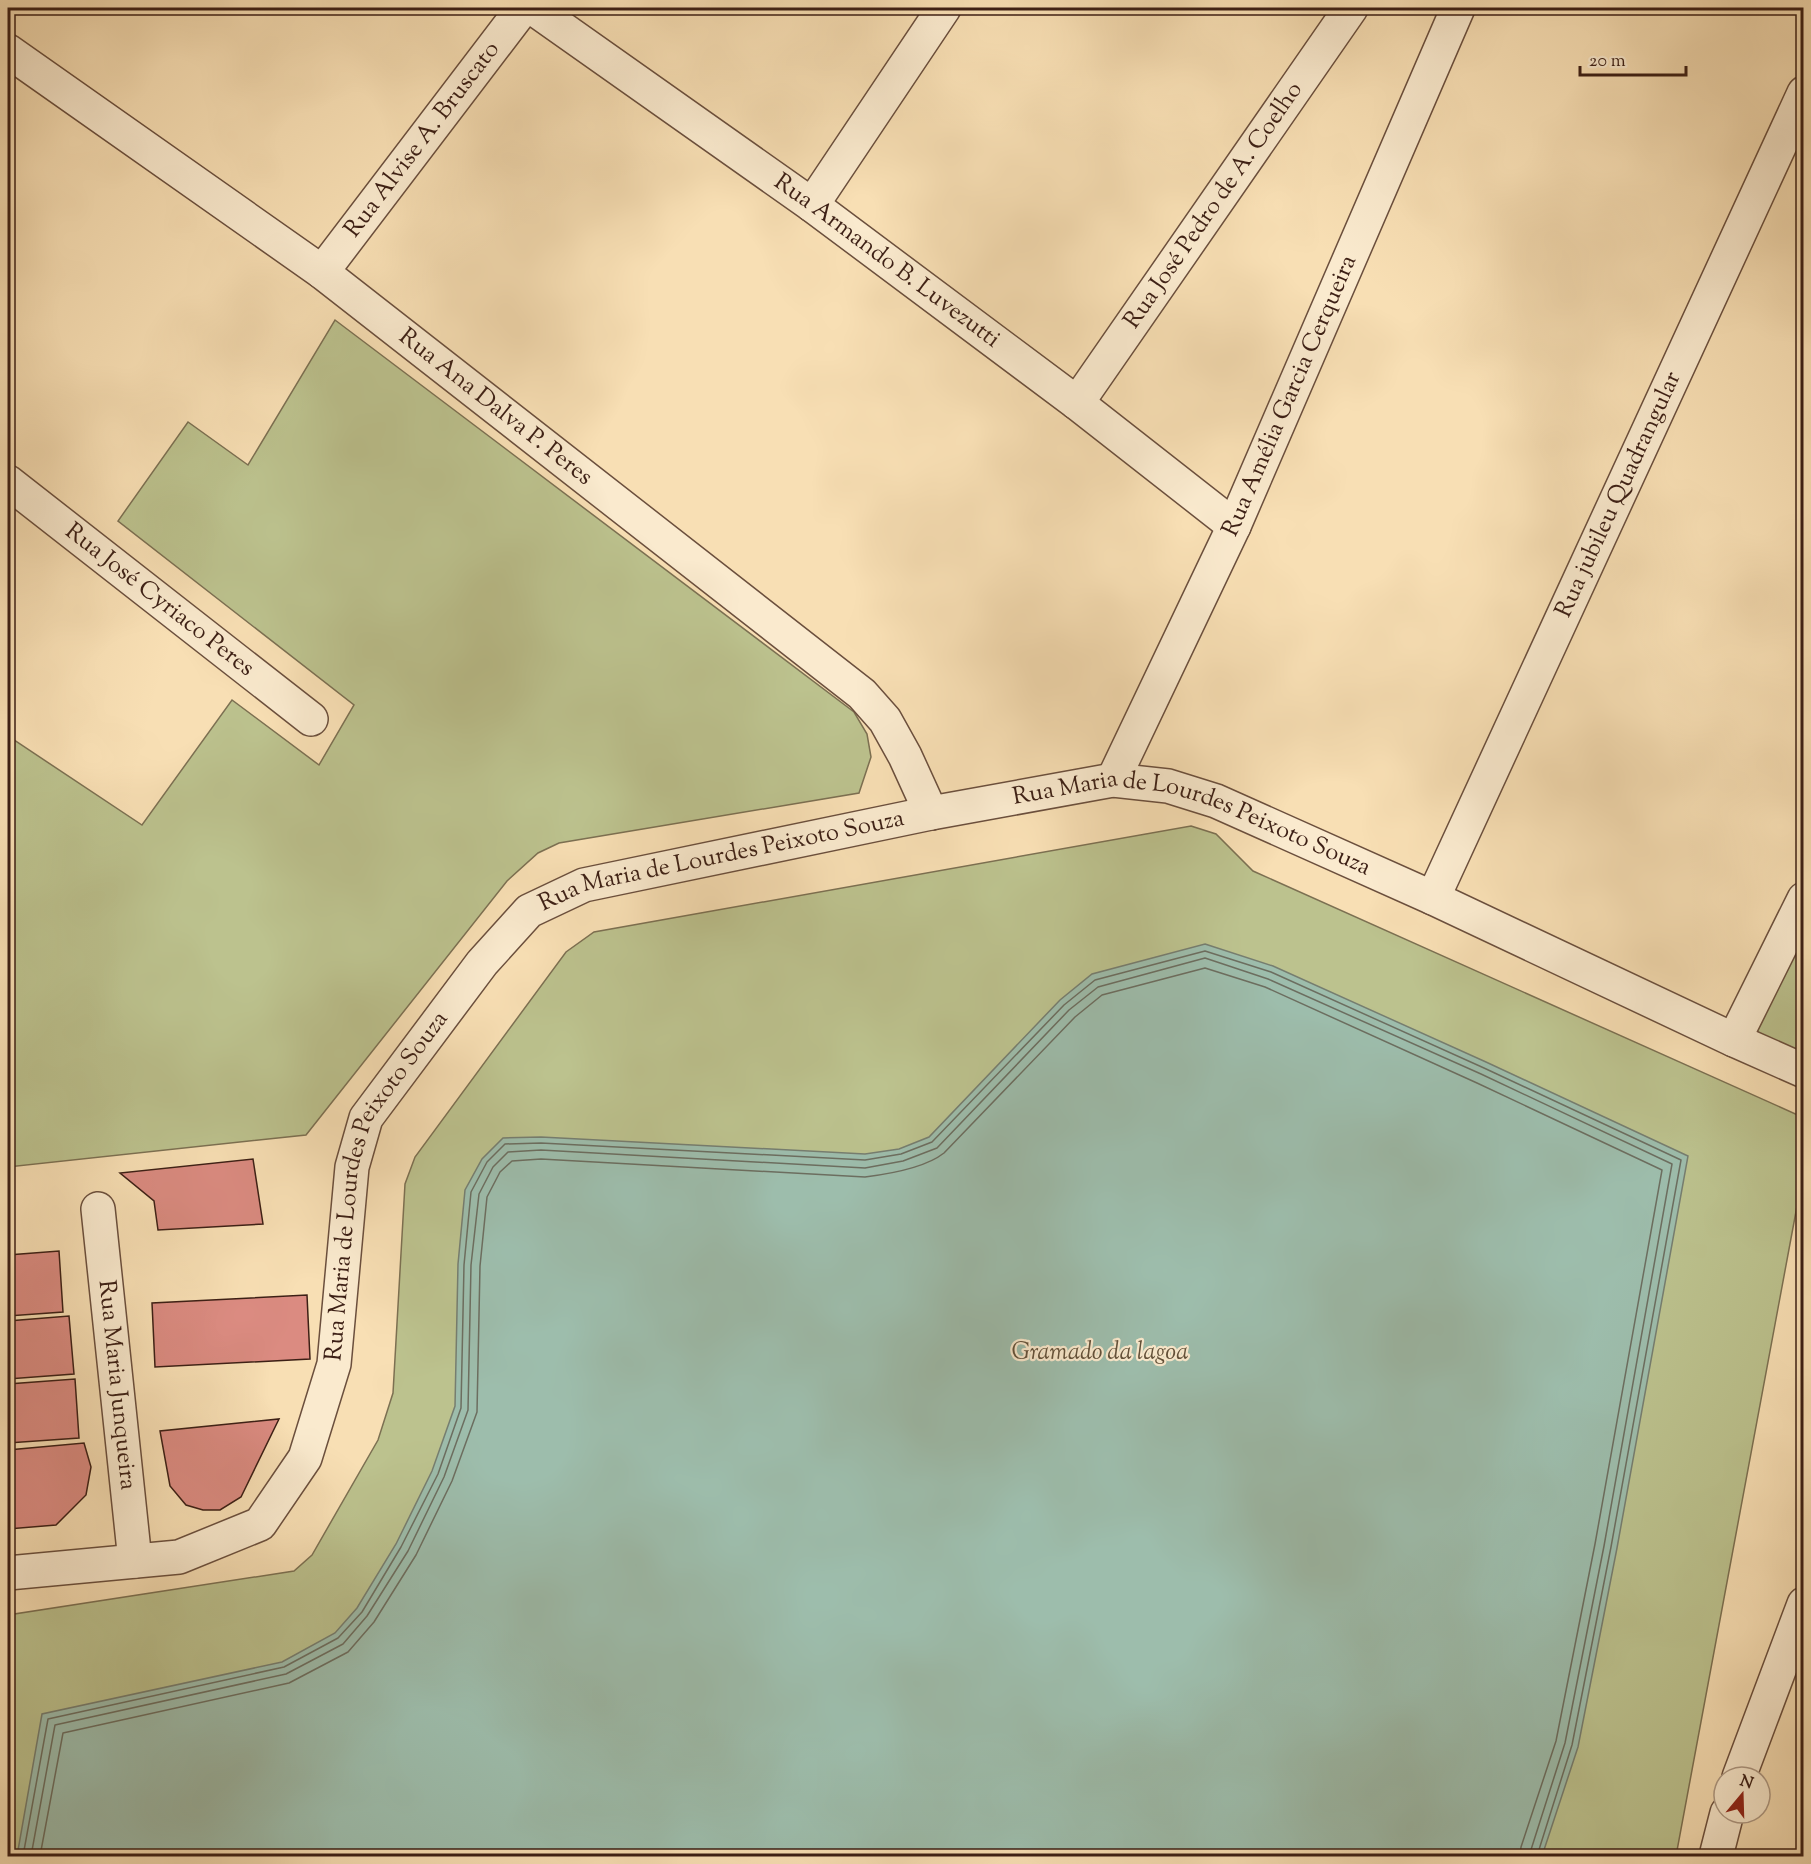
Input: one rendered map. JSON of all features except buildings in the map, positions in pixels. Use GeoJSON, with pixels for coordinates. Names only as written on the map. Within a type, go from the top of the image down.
{"type":"FeatureCollection","features":[{"type":"Feature","properties":{"kind":"street","name":"Rua Alvise A. Bruscato"},"geometry":{"type":"LineString","coordinates":[[322,272],[523,8]]}},
{"type":"Feature","properties":{"kind":"street","name":"Rua Armando B. Luvezutti"},"geometry":{"type":"LineString","coordinates":[[533,8],[812,204],[1077,403],[1234,526]]}},
{"type":"Feature","properties":{"kind":"street"},"geometry":{"type":"LineString","coordinates":[[812,204],[944,8]]}},
{"type":"Feature","properties":{"kind":"street","name":"Rua José Pedro de A. Coelho"},"geometry":{"type":"LineString","coordinates":[[1077,403],[1351,8]]}},
{"type":"Feature","properties":{"kind":"street","name":"Rua Amélia Garcia Cerqueira"},"geometry":{"type":"LineString","coordinates":[[1113,780],[1234,526],[1458,8]]}},
{"type":"Feature","properties":{"kind":"street","name":"Rua Ana Dalva P. Peres"},"geometry":{"type":"LineString","coordinates":[[8,51],[322,272],[862,694],[885,720],[932,813]]}},
{"type":"Feature","properties":{"kind":"street","name":"Rua jubileu Quadrangular"},"geometry":{"type":"LineString","coordinates":[[1433,898],[1803,93]]}},
{"type":"Feature","properties":{"kind":"street","name":"Rua José Cyriaco Peres"},"geometry":{"type":"LineString","coordinates":[[8,482],[311,719]]}},
{"type":"Feature","properties":{"kind":"street","name":"Rua Maria de Lourdes Peixoto Souza"},"geometry":{"type":"LineString","coordinates":[[8,1573],[179,1557],[261,1524],[305,1458],[334,1364],[352,1167],[366,1118],[482,963],[529,911],[584,885],[932,813],[1113,780],[1168,786],[1216,801],[1433,898],[1803,1071]]}},
{"type":"Feature","properties":{"kind":"street"},"geometry":{"type":"LineString","coordinates":[[1734,1040],[1803,899]]}},
{"type":"Feature","properties":{"kind":"street","name":"Rua Maria Junqueira"},"geometry":{"type":"LineString","coordinates":[[98,1209],[135,1561]]}},
{"type":"Feature","properties":{"kind":"street"},"geometry":{"type":"LineString","coordinates":[[1744,1765],[1800,1620]]}},
{"type":"Feature","properties":{"kind":"street"},"geometry":{"type":"LineString","coordinates":[[1716,1857],[1724,1825]]}},
{"type":"Feature","properties":{"kind":"green space"},"geometry":{"type":"Polygon","coordinates":[[[335,320],[854,712],[867,734],[871,757],[859,793],[559,843],[538,853],[507,881],[306,1135],[8,1167],[8,736],[142,825],[232,700],[319,765],[354,705],[118,521],[188,422],[248,465],[335,320]]]}},
{"type":"Feature","properties":{"kind":"green space","name":"Gramado da lagoa"},"geometry":{"type":"Polygon","coordinates":[[[1191,826],[1216,834],[1253,871],[1800,1116],[1803,1125],[1803,1174],[1676,1856],[8,1856],[8,1615],[294,1571],[312,1555],[378,1440],[393,1393],[405,1184],[415,1157],[566,952],[594,932],[1191,826]]]}},
{"type":"Feature","properties":{"kind":"green space"},"geometry":{"type":"Polygon","coordinates":[[[1803,918],[1803,1062],[1744,1036],[1803,918]]]}},
{"type":"Feature","properties":{"kind":"water","name":"Gramado da lagoa"},"geometry":{"type":"Polygon","coordinates":[[[1205,944],[1273,966],[1688,1156],[1617,1548],[1578,1747],[1542,1856],[17,1856],[42,1714],[282,1662],[335,1633],[357,1608],[396,1544],[432,1471],[455,1406],[458,1264],[465,1190],[482,1159],[503,1138],[541,1137],[865,1154],[899,1149],[929,1137],[1060,1000],[1092,974],[1205,944]]]}}]}
